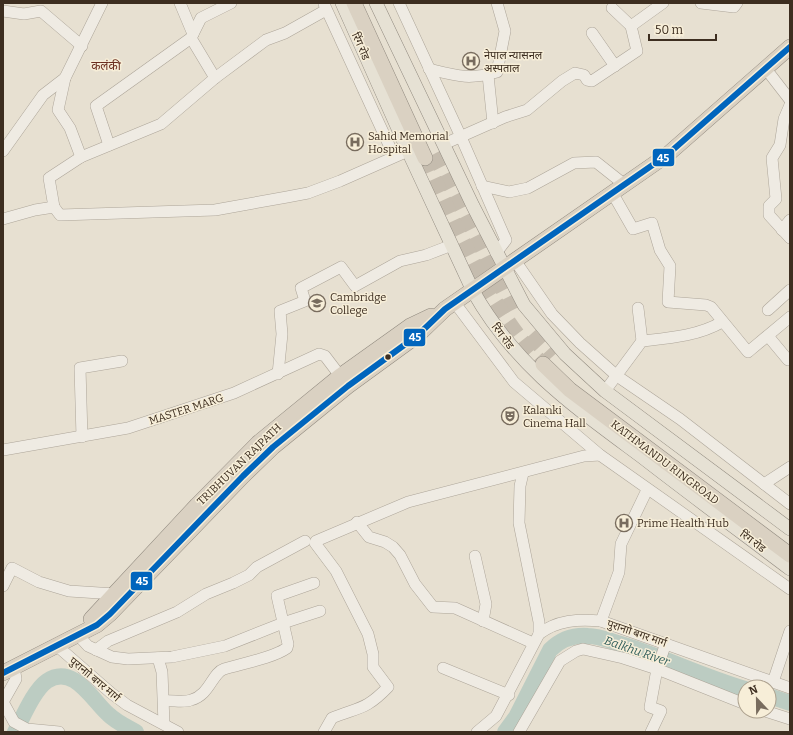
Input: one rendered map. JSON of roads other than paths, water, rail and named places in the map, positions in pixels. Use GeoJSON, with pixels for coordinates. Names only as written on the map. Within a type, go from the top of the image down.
{"type":"FeatureCollection","features":[{"type":"Feature","properties":{"kind":"highway"},"geometry":{"type":"LineString","coordinates":[[354,3],[435,152]]}},
{"type":"Feature","properties":{"kind":"highway"},"geometry":{"type":"LineString","coordinates":[[365,3],[435,152]]}},
{"type":"Feature","properties":{"kind":"highway"},"geometry":{"type":"LineString","coordinates":[[473,290],[667,155],[790,47]]}},
{"type":"Feature","properties":{"kind":"highway","name":"TRIBHUVAN RAJPATH"},"geometry":{"type":"LineString","coordinates":[[77,634],[243,458],[282,422],[418,334],[450,306],[473,290]]}},
{"type":"Feature","properties":{"kind":"highway","name":"KATHMANDU RINGROAD"},"geometry":{"type":"LineString","coordinates":[[790,542],[547,361],[570,390],[790,555]]}},
{"type":"Feature","properties":{"kind":"highway","name":"TRIBHUVAN RAJPATH"},"geometry":{"type":"LineString","coordinates":[[8,670],[97,625],[110,614],[243,476],[344,381]]}},
{"type":"Feature","properties":{"kind":"main road","name":"रिंग रोड"},"geometry":{"type":"LineString","coordinates":[[342,3],[408,151],[473,290],[483,309],[516,353],[578,410],[790,569]]}},
{"type":"Feature","properties":{"kind":"main road"},"geometry":{"type":"LineString","coordinates":[[376,3],[435,152],[496,253],[510,265],[524,305],[579,368],[605,391],[790,529]]}},
{"type":"Feature","properties":{"kind":"street"},"geometry":{"type":"LineString","coordinates":[[81,157],[70,128],[58,110],[65,78],[102,3]]}},
{"type":"Feature","properties":{"kind":"street"},"geometry":{"type":"LineString","coordinates":[[180,3],[192,36],[215,78]]}},
{"type":"Feature","properties":{"kind":"street"},"geometry":{"type":"LineString","coordinates":[[109,145],[96,106],[192,36],[200,18],[231,3]]}},
{"type":"Feature","properties":{"kind":"street"},"geometry":{"type":"LineString","coordinates":[[399,3],[461,137],[506,240],[496,253]]}},
{"type":"Feature","properties":{"kind":"street"},"geometry":{"type":"LineString","coordinates":[[429,69],[461,77],[480,77],[497,72],[505,31],[496,3]]}},
{"type":"Feature","properties":{"kind":"street"},"geometry":{"type":"LineString","coordinates":[[631,26],[663,3]]}},
{"type":"Feature","properties":{"kind":"street"},"geometry":{"type":"LineString","coordinates":[[701,3],[734,7],[737,3]]}},
{"type":"Feature","properties":{"kind":"street"},"geometry":{"type":"LineString","coordinates":[[394,156],[325,6],[285,33],[266,40],[215,78],[161,124],[81,157],[49,178],[54,207],[60,215],[215,210],[308,193],[340,181],[408,151]]}},
{"type":"Feature","properties":{"kind":"street"},"geometry":{"type":"LineString","coordinates":[[435,152],[461,137],[493,122],[527,110],[562,81],[575,73],[584,75],[587,80],[592,81],[638,51],[631,26],[612,8]]}},
{"type":"Feature","properties":{"kind":"street"},"geometry":{"type":"LineString","coordinates":[[3,11],[24,14],[41,11],[82,46]]}},
{"type":"Feature","properties":{"kind":"street"},"geometry":{"type":"LineString","coordinates":[[592,33],[615,66]]}},
{"type":"Feature","properties":{"kind":"street"},"geometry":{"type":"LineString","coordinates":[[766,69],[790,100]]}},
{"type":"Feature","properties":{"kind":"street"},"geometry":{"type":"LineString","coordinates":[[488,75],[493,122]]}},
{"type":"Feature","properties":{"kind":"street"},"geometry":{"type":"LineString","coordinates":[[3,151],[43,95],[65,78]]}},
{"type":"Feature","properties":{"kind":"street"},"geometry":{"type":"LineString","coordinates":[[790,105],[784,119],[780,145],[772,158],[776,199],[769,206],[769,215],[790,238]]}},
{"type":"Feature","properties":{"kind":"street"},"geometry":{"type":"LineString","coordinates":[[482,186],[509,192],[528,188],[574,163],[596,162],[625,185]]}},
{"type":"Feature","properties":{"kind":"street"},"geometry":{"type":"LineString","coordinates":[[613,194],[633,229],[652,223],[660,250],[670,266],[668,302],[706,305],[711,307],[748,352],[790,316]]}},
{"type":"Feature","properties":{"kind":"street"},"geometry":{"type":"LineString","coordinates":[[3,219],[35,210],[54,207]]}},
{"type":"Feature","properties":{"kind":"street"},"geometry":{"type":"LineString","coordinates":[[782,230],[790,220]]}},
{"type":"Feature","properties":{"kind":"street"},"geometry":{"type":"LineString","coordinates":[[278,374],[282,334],[280,311],[305,301],[301,288],[341,267],[355,286],[400,261],[426,255],[452,245]]}},
{"type":"Feature","properties":{"kind":"street"},"geometry":{"type":"LineString","coordinates":[[510,265],[552,314],[580,343],[617,376],[680,419],[790,504]]}},
{"type":"Feature","properties":{"kind":"street"},"geometry":{"type":"LineString","coordinates":[[768,310],[790,290]]}},
{"type":"Feature","properties":{"kind":"street"},"geometry":{"type":"LineString","coordinates":[[450,306],[514,382],[600,455],[647,490],[790,589]]}},
{"type":"Feature","properties":{"kind":"street"},"geometry":{"type":"LineString","coordinates":[[605,391],[642,342],[638,308]]}},
{"type":"Feature","properties":{"kind":"street"},"geometry":{"type":"LineString","coordinates":[[642,342],[673,338],[697,332],[711,328],[722,322]]}},
{"type":"Feature","properties":{"kind":"street"},"geometry":{"type":"LineString","coordinates":[[768,336],[788,360]]}},
{"type":"Feature","properties":{"kind":"street","name":"MASTER MARG"},"geometry":{"type":"LineString","coordinates":[[3,450],[128,428],[234,393],[322,354],[344,381]]}},
{"type":"Feature","properties":{"kind":"street"},"geometry":{"type":"LineString","coordinates":[[82,437],[80,368],[122,361]]}},
{"type":"Feature","properties":{"kind":"street"},"geometry":{"type":"LineString","coordinates":[[324,732],[332,718],[365,707],[374,701],[388,687],[373,667],[373,654],[368,634],[336,571],[315,543],[357,522],[408,502],[584,456],[600,455]]}},
{"type":"Feature","properties":{"kind":"street"},"geometry":{"type":"LineString","coordinates":[[764,484],[790,467]]}},
{"type":"Feature","properties":{"kind":"street"},"geometry":{"type":"LineString","coordinates":[[477,732],[496,716],[509,695],[536,639],[539,622],[519,523],[520,486],[523,473]]}},
{"type":"Feature","properties":{"kind":"street"},"geometry":{"type":"LineString","coordinates":[[600,621],[619,572],[621,544],[647,490]]}},
{"type":"Feature","properties":{"kind":"street"},"geometry":{"type":"LineString","coordinates":[[357,522],[369,537],[385,542],[393,547],[400,555],[414,584],[433,607],[455,608],[483,621],[536,639]]}},
{"type":"Feature","properties":{"kind":"street"},"geometry":{"type":"LineString","coordinates":[[96,650],[108,641],[177,612],[206,594],[233,584],[249,575],[258,566],[305,542]]}},
{"type":"Feature","properties":{"kind":"street"},"geometry":{"type":"LineString","coordinates":[[475,556],[486,604],[483,621]]}},
{"type":"Feature","properties":{"kind":"street"},"geometry":{"type":"LineString","coordinates":[[3,586],[8,566],[39,582],[69,591],[114,594]]}},
{"type":"Feature","properties":{"kind":"street"},"geometry":{"type":"LineString","coordinates":[[164,701],[192,700],[207,690],[218,673],[222,670],[246,665],[287,648],[288,644],[284,623],[276,596],[314,582]]}},
{"type":"Feature","properties":{"kind":"street"},"geometry":{"type":"LineString","coordinates":[[77,634],[88,646],[112,657],[128,659],[158,658],[193,653],[225,646],[320,611]]}},
{"type":"Feature","properties":{"kind":"street","name":"पुरानाो बगर मार्ग"},"geometry":{"type":"LineString","coordinates":[[536,639],[548,627],[561,622],[575,620],[600,621],[665,646],[764,679]]}},
{"type":"Feature","properties":{"kind":"street"},"geometry":{"type":"LineString","coordinates":[[774,679],[790,631]]}},
{"type":"Feature","properties":{"kind":"street","name":"पुरानाो बगर मार्ग"},"geometry":{"type":"LineString","coordinates":[[56,645],[110,694],[127,705],[178,732]]}},
{"type":"Feature","properties":{"kind":"street"},"geometry":{"type":"LineString","coordinates":[[652,732],[661,711],[650,707],[657,668],[665,646]]}},
{"type":"Feature","properties":{"kind":"street"},"geometry":{"type":"LineString","coordinates":[[519,732],[560,661],[576,651],[591,650],[657,668],[737,701]]}},
{"type":"Feature","properties":{"kind":"street"},"geometry":{"type":"LineString","coordinates":[[158,658],[162,672],[164,724]]}},
{"type":"Feature","properties":{"kind":"street"},"geometry":{"type":"LineString","coordinates":[[443,668],[509,695]]}},
{"type":"Feature","properties":{"kind":"street"},"geometry":{"type":"LineString","coordinates":[[8,670],[16,680],[3,702],[14,722],[26,729],[59,732]]}},
{"type":"Feature","properties":{"kind":"street","name":"पुरानाो बगर मार्ग"},"geometry":{"type":"LineString","coordinates":[[777,683],[790,688]]}},
{"type":"Feature","properties":{"kind":"street"},"geometry":{"type":"LineString","coordinates":[[777,715],[790,719]]}},
{"type":"Feature","properties":{"kind":"waterway","name":"Balkhu River"},"geometry":{"type":"LineString","coordinates":[[505,732],[516,717],[550,650],[558,643],[577,636],[593,636],[606,639],[737,686]]}},
{"type":"Feature","properties":{"kind":"waterway","name":"Balkhu River"},"geometry":{"type":"LineString","coordinates":[[15,732],[29,704],[42,685],[56,677],[65,677],[74,680],[82,686],[111,717],[136,732]]}},
{"type":"Feature","properties":{"kind":"waterway","name":"Balkhu River"},"geometry":{"type":"LineString","coordinates":[[777,699],[790,703]]}},
{"type":"Feature","properties":{"kind":"tunnel"},"geometry":{"type":"LineString","coordinates":[[434,154],[513,310]]}},
{"type":"Feature","properties":{"kind":"tunnel"},"geometry":{"type":"LineString","coordinates":[[425,158],[462,239],[491,294],[524,343],[543,364]]}},
{"type":"Feature","properties":{"kind":"tunnel"},"geometry":{"type":"LineString","coordinates":[[530,335],[551,358]]}},
{"type":"Feature","properties":{"kind":"place","name":"नेपाल न्यासनल अस्पताल"},"geometry":{"type":"Point","coordinates":[471,61]}},
{"type":"Feature","properties":{"kind":"place","name":"Sahid Memorial Hospital"},"geometry":{"type":"Point","coordinates":[355,142]}},
{"type":"Feature","properties":{"kind":"place","name":"Cambridge College"},"geometry":{"type":"Point","coordinates":[317,303]}},
{"type":"Feature","properties":{"kind":"place","name":"Kalanki Cinema Hall"},"geometry":{"type":"Point","coordinates":[510,416]}},
{"type":"Feature","properties":{"kind":"place","name":"Prime Health Hub"},"geometry":{"type":"Point","coordinates":[624,523]}},
{"type":"Feature","properties":{"kind":"district","name":"कलंकी"},"geometry":{"type":"Point","coordinates":[106,66]}}]}
